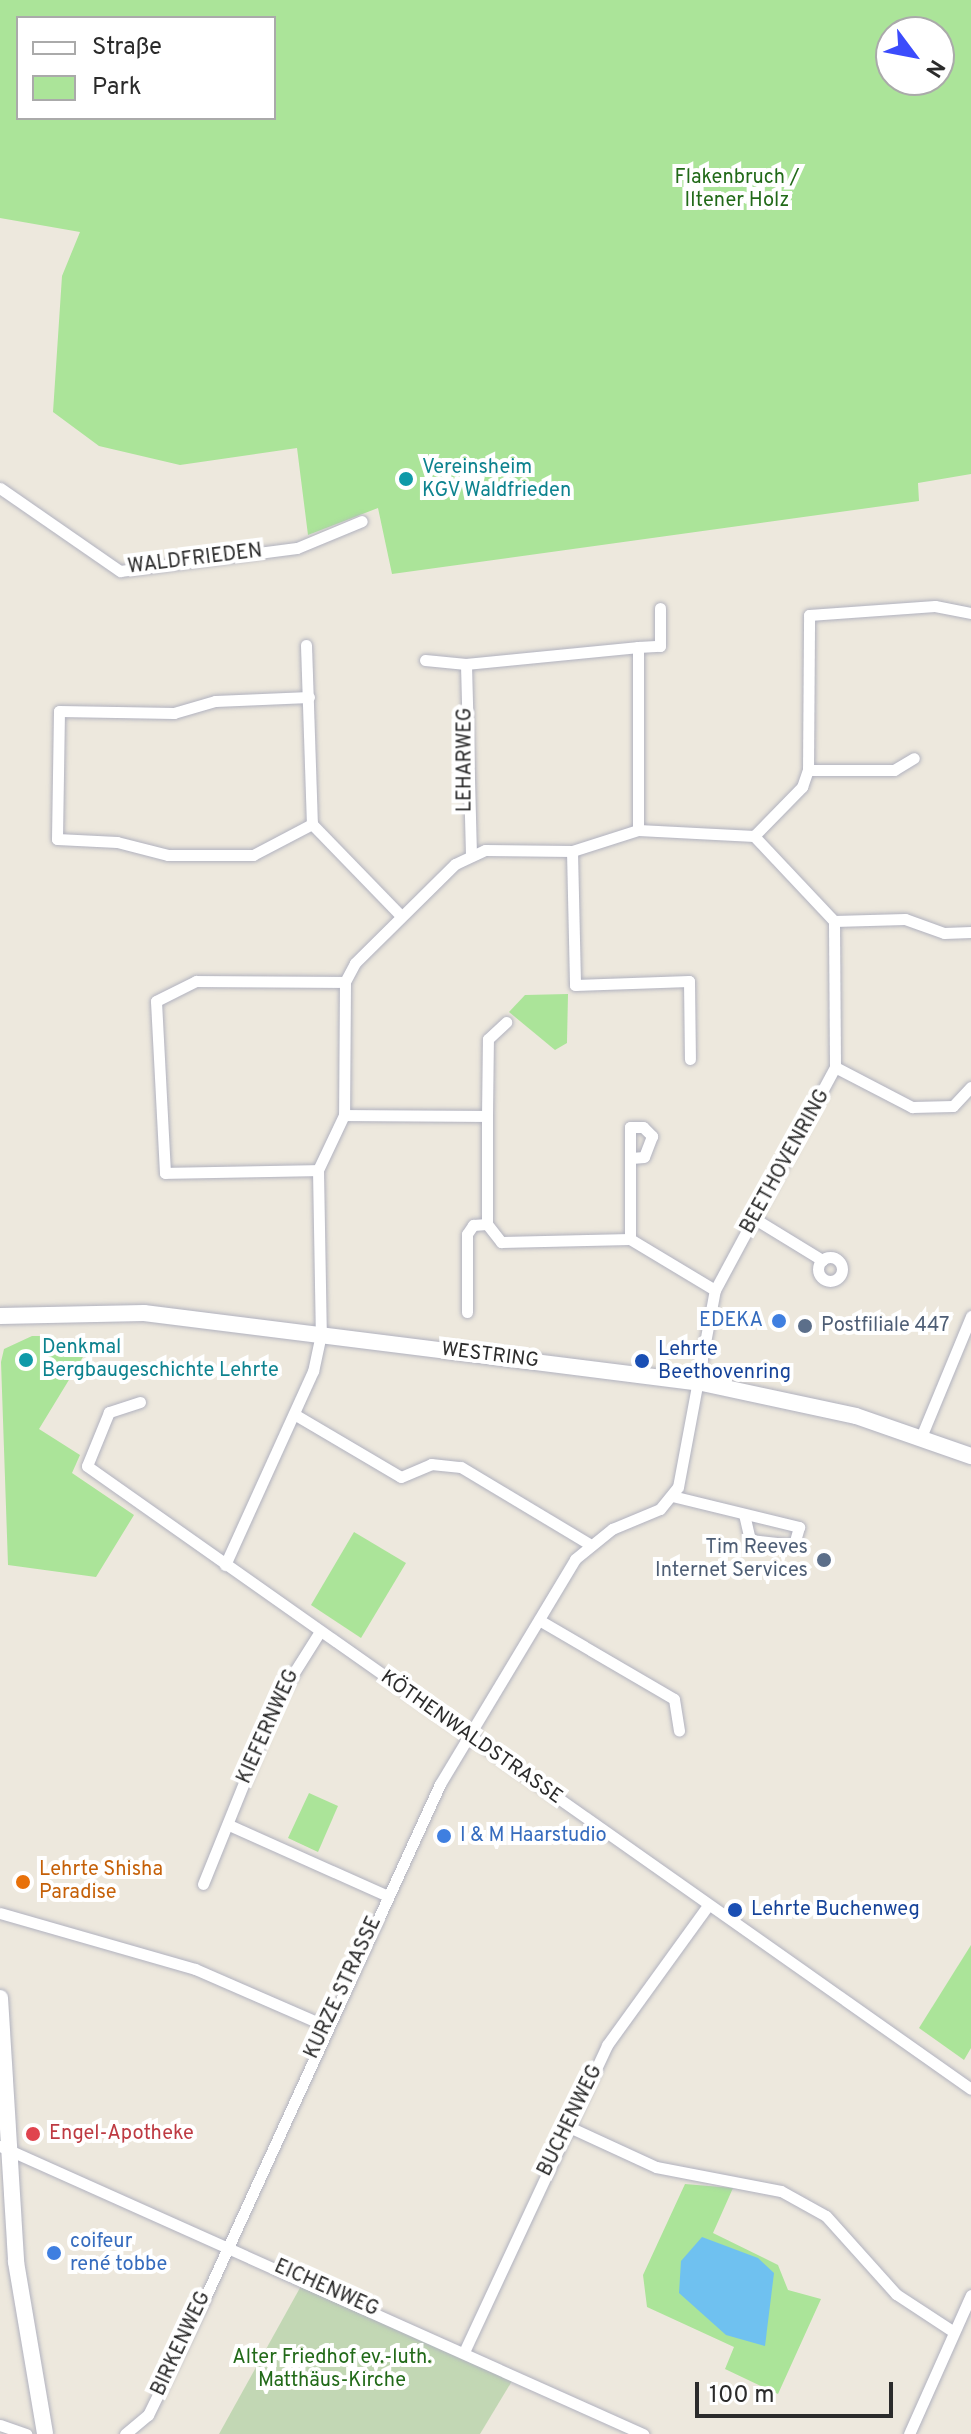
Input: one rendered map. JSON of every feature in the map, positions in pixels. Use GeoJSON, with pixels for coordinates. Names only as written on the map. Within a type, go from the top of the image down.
{"type":"FeatureCollection","features":[{"type":"Feature","properties":{"kind":"street","name":"WALDFRIEDEN"},"geometry":{"type":"LineString","coordinates":[[0,488],[120,571],[297,548],[362,521]]}},
{"type":"Feature","properties":{"kind":"street"},"geometry":{"type":"LineString","coordinates":[[754,836],[802,787],[808,770],[809,615],[935,606],[971,613]]}},
{"type":"Feature","properties":{"kind":"street"},"geometry":{"type":"LineString","coordinates":[[425,660],[466,664],[660,646],[660,608]]}},
{"type":"Feature","properties":{"kind":"street"},"geometry":{"type":"LineString","coordinates":[[306,645],[312,824],[401,916]]}},
{"type":"Feature","properties":{"kind":"street"},"geometry":{"type":"LineString","coordinates":[[638,647],[638,830]]}},
{"type":"Feature","properties":{"kind":"street","name":"LEHARWEG"},"geometry":{"type":"LineString","coordinates":[[466,664],[471,855]]}},
{"type":"Feature","properties":{"kind":"street"},"geometry":{"type":"LineString","coordinates":[[309,697],[215,701],[174,713],[59,711],[57,839],[117,842],[168,855],[253,855],[312,824]]}},
{"type":"Feature","properties":{"kind":"street"},"geometry":{"type":"LineString","coordinates":[[808,770],[894,770],[914,758]]}},
{"type":"Feature","properties":{"kind":"street"},"geometry":{"type":"LineString","coordinates":[[225,1565],[294,1414],[321,1334],[318,1170],[344,1115],[345,982],[401,916],[471,855],[572,851],[638,830],[754,836],[834,921],[905,919],[944,933],[971,932]]}},
{"type":"Feature","properties":{"kind":"street"},"geometry":{"type":"LineString","coordinates":[[572,851],[575,985],[689,981],[690,1059]]}},
{"type":"Feature","properties":{"kind":"street","name":"BEETHOVENRING"},"geometry":{"type":"LineString","coordinates":[[672,1496],[702,1383],[715,1290],[835,1067],[834,921]]}},
{"type":"Feature","properties":{"kind":"street"},"geometry":{"type":"LineString","coordinates":[[318,1170],[165,1173],[156,1001],[196,981],[345,982]]}},
{"type":"Feature","properties":{"kind":"street"},"geometry":{"type":"LineString","coordinates":[[506,1022],[488,1039],[487,1224],[501,1242],[630,1239],[715,1290]]}},
{"type":"Feature","properties":{"kind":"street"},"geometry":{"type":"LineString","coordinates":[[835,1067],[912,1107],[953,1106],[971,1087]]}},
{"type":"Feature","properties":{"kind":"street"},"geometry":{"type":"LineString","coordinates":[[344,1115],[487,1116]]}},
{"type":"Feature","properties":{"kind":"street"},"geometry":{"type":"LineString","coordinates":[[630,1239],[631,1158]]}},
{"type":"Feature","properties":{"kind":"street"},"geometry":{"type":"LineString","coordinates":[[755,1219],[822,1260]]}},
{"type":"Feature","properties":{"kind":"street"},"geometry":{"type":"LineString","coordinates":[[467,1312],[467,1234],[487,1224]]}},
{"type":"Feature","properties":{"kind":"street","name":"WESTRING"},"geometry":{"type":"LineString","coordinates":[[0,1316],[144,1313],[702,1383],[921,1437],[971,1456]]}},
{"type":"Feature","properties":{"kind":"street"},"geometry":{"type":"LineString","coordinates":[[921,1437],[971,1316]]}},
{"type":"Feature","properties":{"kind":"street","name":"KÖTHENWALDSTRASSE"},"geometry":{"type":"LineString","coordinates":[[140,1402],[109,1412],[87,1466],[707,1907],[971,2089]]}},
{"type":"Feature","properties":{"kind":"street"},"geometry":{"type":"LineString","coordinates":[[294,1414],[401,1477],[431,1464],[461,1467],[589,1544]]}},
{"type":"Feature","properties":{"kind":"street"},"geometry":{"type":"LineString","coordinates":[[470,1736],[539,1620],[589,1544],[672,1496],[799,1527],[794,1545],[750,1540],[744,1515]]}},
{"type":"Feature","properties":{"kind":"street"},"geometry":{"type":"LineString","coordinates":[[539,1620],[674,1699],[679,1731]]}},
{"type":"Feature","properties":{"kind":"street","name":"KIEFERNWEG"},"geometry":{"type":"LineString","coordinates":[[203,1884],[278,1698],[319,1633]]}},
{"type":"Feature","properties":{"kind":"street","name":"KURZE STRASSE"},"geometry":{"type":"LineString","coordinates":[[224,2245],[388,1896],[470,1736]]}},
{"type":"Feature","properties":{"kind":"street"},"geometry":{"type":"LineString","coordinates":[[229,1825],[388,1896]]}},
{"type":"Feature","properties":{"kind":"street","name":"BUCHENWEG"},"geometry":{"type":"LineString","coordinates":[[464,2352],[607,2045],[707,1907]]}},
{"type":"Feature","properties":{"kind":"street"},"geometry":{"type":"LineString","coordinates":[[0,1913],[195,1969],[326,2026]]}},
{"type":"Feature","properties":{"kind":"street"},"geometry":{"type":"LineString","coordinates":[[0,1998],[3,2148],[16,2262],[45,2434]]}},
{"type":"Feature","properties":{"kind":"street"},"geometry":{"type":"LineString","coordinates":[[567,2126],[656,2167],[781,2191],[826,2216],[896,2294],[954,2332]]}},
{"type":"Feature","properties":{"kind":"street","name":"EICHENWEG"},"geometry":{"type":"LineString","coordinates":[[3,2148],[643,2434]]}},
{"type":"Feature","properties":{"kind":"street","name":"BIRKENWEG"},"geometry":{"type":"LineString","coordinates":[[125,2434],[148,2415],[224,2245]]}},
{"type":"Feature","properties":{"kind":"street"},"geometry":{"type":"LineString","coordinates":[[909,2434],[971,2295]]}},
{"type":"Feature","properties":{"kind":"street"},"geometry":{"type":"LineString","coordinates":[[0,2425],[26,2434]]}},
{"type":"Feature","properties":{"kind":"green space","name":"Flakenbruch / Iltener Holz"},"geometry":{"type":"Polygon","coordinates":[[[0,0],[971,0],[971,474],[918,483],[919,501],[392,574],[378,508],[308,535],[297,448],[180,465],[99,446],[53,412],[62,276],[80,232],[0,218],[0,0]]]}},
{"type":"Feature","properties":{"kind":"green space"},"geometry":{"type":"Polygon","coordinates":[[[568,994],[567,1043],[555,1050],[509,1012],[525,995],[568,994]]]}},
{"type":"Feature","properties":{"kind":"green space"},"geometry":{"type":"Polygon","coordinates":[[[32,1336],[55,1336],[57,1347],[89,1347],[39,1429],[80,1455],[72,1473],[134,1515],[96,1577],[8,1565],[1,1362],[4,1349],[32,1336]]]}},
{"type":"Feature","properties":{"kind":"green space"},"geometry":{"type":"Polygon","coordinates":[[[354,1532],[406,1563],[361,1638],[311,1605],[354,1532]]]}},
{"type":"Feature","properties":{"kind":"green space"},"geometry":{"type":"Polygon","coordinates":[[[309,1793],[338,1806],[318,1852],[288,1838],[309,1793]]]}},
{"type":"Feature","properties":{"kind":"green space"},"geometry":{"type":"Polygon","coordinates":[[[971,1945],[971,2048],[964,2060],[919,2028],[971,1945]]]}},
{"type":"Feature","properties":{"kind":"green space"},"geometry":{"type":"Polygon","coordinates":[[[685,2184],[733,2188],[713,2233],[778,2265],[788,2290],[821,2299],[778,2394],[725,2369],[734,2347],[647,2307],[643,2275],[685,2184]]]}},
{"type":"Feature","properties":{"kind":"green space","name":"Alter Friedhof ev.-luth. Matthäus-Kirche"},"geometry":{"type":"Polygon","coordinates":[[[301,2286],[512,2381],[480,2434],[219,2434],[301,2286]]]}},
{"type":"Feature","properties":{"kind":"water"},"geometry":{"type":"Polygon","coordinates":[[[702,2237],[758,2258],[774,2273],[765,2346],[726,2335],[679,2293],[681,2261],[702,2237]]]}},
{"type":"Feature","properties":{"kind":"place","name":"Vereinsheim KGV Waldfrieden"},"geometry":{"type":"Point","coordinates":[406,479]}},
{"type":"Feature","properties":{"kind":"place","name":"EDEKA"},"geometry":{"type":"Point","coordinates":[779,1321]}},
{"type":"Feature","properties":{"kind":"place","name":"Postfiliale 447"},"geometry":{"type":"Point","coordinates":[805,1326]}},
{"type":"Feature","properties":{"kind":"place","name":"Denkmal Bergbaugeschichte Lehrte"},"geometry":{"type":"Point","coordinates":[26,1360]}},
{"type":"Feature","properties":{"kind":"place","name":"Lehrte Beethovenring"},"geometry":{"type":"Point","coordinates":[642,1361]}},
{"type":"Feature","properties":{"kind":"place","name":"Tim Reeves Internet Services"},"geometry":{"type":"Point","coordinates":[824,1560]}},
{"type":"Feature","properties":{"kind":"place","name":"I & M Haarstudio"},"geometry":{"type":"Point","coordinates":[444,1836]}},
{"type":"Feature","properties":{"kind":"place","name":"Lehrte Shisha Paradise"},"geometry":{"type":"Point","coordinates":[23,1882]}},
{"type":"Feature","properties":{"kind":"place","name":"Lehrte Buchenweg"},"geometry":{"type":"Point","coordinates":[735,1910]}},
{"type":"Feature","properties":{"kind":"place","name":"Engel-Apotheke"},"geometry":{"type":"Point","coordinates":[33,2134]}},
{"type":"Feature","properties":{"kind":"place","name":"coifeur rené tobbe"},"geometry":{"type":"Point","coordinates":[54,2253]}}]}
